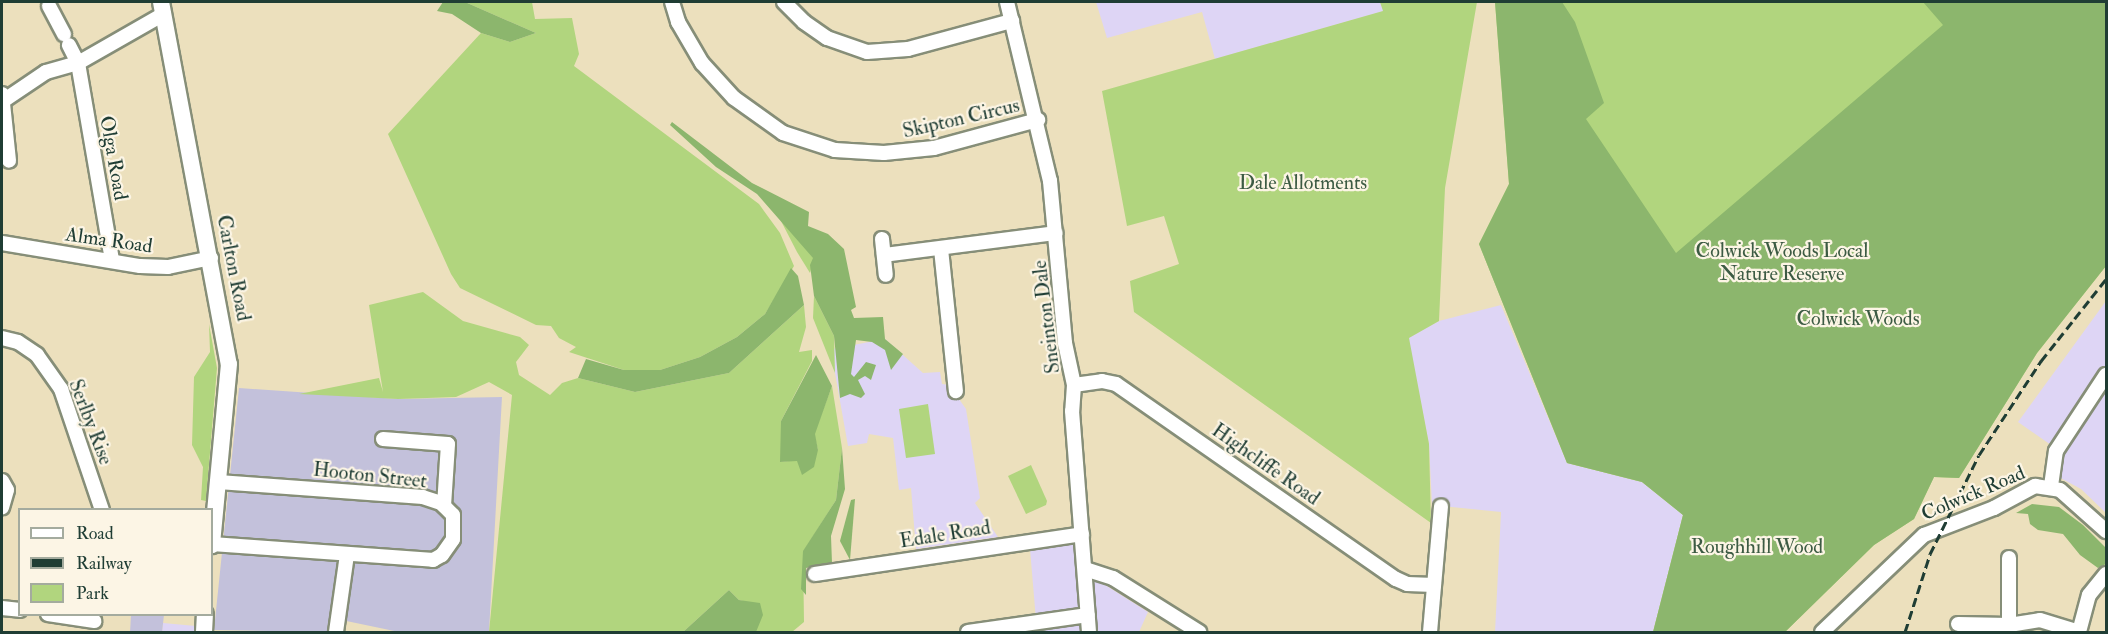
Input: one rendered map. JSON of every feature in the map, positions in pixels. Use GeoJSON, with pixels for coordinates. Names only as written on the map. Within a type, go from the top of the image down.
{"type":"FeatureCollection","features":[{"type":"Feature","properties":{"kind":"main road","name":"Carlton Road"},"geometry":{"type":"LineString","coordinates":[[163,8],[229,364],[213,527]]}},
{"type":"Feature","properties":{"kind":"main road"},"geometry":{"type":"LineString","coordinates":[[204,633],[205,616]]}},
{"type":"Feature","properties":{"kind":"street","name":"Skipton Circus"},"geometry":{"type":"LineString","coordinates":[[672,2],[678,22],[702,63],[734,98],[783,133],[824,146],[884,153],[933,148],[1038,120]]}},
{"type":"Feature","properties":{"kind":"street"},"geometry":{"type":"LineString","coordinates":[[784,2],[804,22],[827,38],[867,52],[908,49],[1012,21]]}},
{"type":"Feature","properties":{"kind":"street","name":"Sneinton Dale"},"geometry":{"type":"LineString","coordinates":[[1007,2],[1038,120],[1056,233],[1065,343],[1074,385],[1072,411],[1089,633]]}},
{"type":"Feature","properties":{"kind":"street","name":"Olga Road"},"geometry":{"type":"LineString","coordinates":[[49,6],[78,63],[112,260]]}},
{"type":"Feature","properties":{"kind":"street"},"geometry":{"type":"LineString","coordinates":[[9,161],[2,97],[46,72],[78,63],[163,8]]}},
{"type":"Feature","properties":{"kind":"street"},"geometry":{"type":"LineString","coordinates":[[884,255],[1056,233]]}},
{"type":"Feature","properties":{"kind":"street"},"geometry":{"type":"LineString","coordinates":[[882,239],[886,275]]}},
{"type":"Feature","properties":{"kind":"street","name":"Alma Road"},"geometry":{"type":"LineString","coordinates":[[2,243],[168,267],[211,258]]}},
{"type":"Feature","properties":{"kind":"street"},"geometry":{"type":"LineString","coordinates":[[941,249],[950,377],[956,391]]}},
{"type":"Feature","properties":{"kind":"street","name":"Serlby Rise"},"geometry":{"type":"LineString","coordinates":[[2,339],[18,342],[37,355],[62,389],[101,508]]}},
{"type":"Feature","properties":{"kind":"street","name":"Colwick Road"},"geometry":{"type":"LineString","coordinates":[[1822,633],[1924,535],[1994,508],[2026,489],[2051,486],[2056,451],[2106,375]]}},
{"type":"Feature","properties":{"kind":"street","name":"Highcliffe Road"},"geometry":{"type":"LineString","coordinates":[[1074,385],[1102,381],[1116,384],[1396,579],[1434,585]]}},
{"type":"Feature","properties":{"kind":"street"},"geometry":{"type":"LineString","coordinates":[[383,439],[448,444],[444,506]]}},
{"type":"Feature","properties":{"kind":"street"},"geometry":{"type":"LineString","coordinates":[[2,481],[7,490],[2,507]]}},
{"type":"Feature","properties":{"kind":"street","name":"Hooton Street"},"geometry":{"type":"LineString","coordinates":[[213,545],[433,560],[442,555],[453,539],[453,515],[444,506],[423,497],[219,482]]}},
{"type":"Feature","properties":{"kind":"street"},"geometry":{"type":"LineString","coordinates":[[2051,486],[2080,504],[2106,531]]}},
{"type":"Feature","properties":{"kind":"street"},"geometry":{"type":"LineString","coordinates":[[1430,633],[1441,506]]}},
{"type":"Feature","properties":{"kind":"street","name":"Edale Road"},"geometry":{"type":"LineString","coordinates":[[815,574],[1082,534]]}},
{"type":"Feature","properties":{"kind":"street"},"geometry":{"type":"LineString","coordinates":[[336,633],[347,555]]}},
{"type":"Feature","properties":{"kind":"street"},"geometry":{"type":"LineString","coordinates":[[2005,566],[2009,626]]}},
{"type":"Feature","properties":{"kind":"street"},"geometry":{"type":"LineString","coordinates":[[1085,569],[1113,578],[1199,633]]}},
{"type":"Feature","properties":{"kind":"street"},"geometry":{"type":"LineString","coordinates":[[1966,627],[2009,626],[2053,621],[2079,633],[2090,595],[2106,574]]}},
{"type":"Feature","properties":{"kind":"street"},"geometry":{"type":"LineString","coordinates":[[2,608],[18,610]]}},
{"type":"Feature","properties":{"kind":"street"},"geometry":{"type":"LineString","coordinates":[[968,633],[1088,615]]}},
{"type":"Feature","properties":{"kind":"street"},"geometry":{"type":"LineString","coordinates":[[54,616],[93,623]]}},
{"type":"Feature","properties":{"kind":"shaded area"},"geometry":{"type":"Polygon","coordinates":[[[1096,2],[1380,2],[1384,11],[1215,59],[1202,12],[1107,38],[1096,2]]]}},
{"type":"Feature","properties":{"kind":"shaded area"},"geometry":{"type":"Polygon","coordinates":[[[2106,301],[2106,513],[2081,489],[2053,474],[2046,459],[2051,445],[2018,422],[2106,301]]]}},
{"type":"Feature","properties":{"kind":"shaded area"},"geometry":{"type":"Polygon","coordinates":[[[1501,305],[1567,463],[1642,482],[1683,515],[1653,632],[1495,632],[1501,512],[1432,505],[1429,444],[1408,338],[1439,321],[1501,305]]]}},
{"type":"Feature","properties":{"kind":"shaded area"},"geometry":{"type":"Polygon","coordinates":[[[885,339],[923,373],[940,372],[942,384],[949,385],[966,409],[980,498],[975,503],[998,537],[916,549],[911,488],[899,490],[893,438],[869,434],[867,443],[848,446],[835,373],[827,350],[885,339]]]}},
{"type":"Feature","properties":{"kind":"shaded area"},"geometry":{"type":"Polygon","coordinates":[[[239,388],[398,399],[502,397],[489,632],[399,632],[332,618],[329,632],[214,630],[239,388]]]}},
{"type":"Feature","properties":{"kind":"shaded area"},"geometry":{"type":"Polygon","coordinates":[[[1075,541],[1080,569],[1148,612],[1139,632],[1037,632],[1030,549],[1075,541]]]}},
{"type":"Feature","properties":{"kind":"shaded area"},"geometry":{"type":"Polygon","coordinates":[[[131,616],[164,616],[162,632],[130,632],[131,616]]]}},
{"type":"Feature","properties":{"kind":"shaded area"},"geometry":{"type":"Polygon","coordinates":[[[163,623],[196,626],[195,632],[162,632],[163,623]]]}},
{"type":"Feature","properties":{"kind":"green space"},"geometry":{"type":"Polygon","coordinates":[[[443,2],[465,2],[536,33],[510,42],[481,33],[452,14],[437,11],[443,2]]]}},
{"type":"Feature","properties":{"kind":"green space"},"geometry":{"type":"Polygon","coordinates":[[[465,2],[532,2],[535,19],[572,18],[579,54],[574,66],[759,204],[780,233],[794,266],[765,314],[737,337],[700,357],[660,370],[624,370],[569,352],[576,347],[559,338],[551,326],[536,325],[460,288],[451,274],[388,134],[481,33],[510,42],[536,33],[465,2]]]}},
{"type":"Feature","properties":{"kind":"green space","name":"Dale Allotments"},"geometry":{"type":"Polygon","coordinates":[[[1380,2],[1477,2],[1445,188],[1439,321],[1409,338],[1429,444],[1431,523],[1134,312],[1130,281],[1179,264],[1164,216],[1127,226],[1102,91],[1383,11],[1380,2]]]}},
{"type":"Feature","properties":{"kind":"green space","name":"Colwick Woods"},"geometry":{"type":"Polygon","coordinates":[[[1495,2],[2106,2],[2106,266],[2037,353],[1959,478],[1934,477],[1914,519],[1874,545],[1785,632],[1653,632],[1683,515],[1642,482],[1567,463],[1479,244],[1509,184],[1495,2]]]}},
{"type":"Feature","properties":{"kind":"green space","name":"Colwick Woods"},"geometry":{"type":"Polygon","coordinates":[[[1495,2],[1562,2],[1575,22],[1604,103],[1586,119],[1676,253],[1943,25],[1923,2],[2106,2],[2106,266],[2037,353],[1959,478],[1934,477],[1914,519],[1874,545],[1785,632],[1653,632],[1683,515],[1642,482],[1567,463],[1479,244],[1509,184],[1495,2]]]}},
{"type":"Feature","properties":{"kind":"green space"},"geometry":{"type":"Polygon","coordinates":[[[672,122],[752,183],[809,212],[808,226],[828,234],[844,249],[856,307],[851,310],[854,318],[883,317],[885,339],[903,354],[891,370],[885,350],[872,342],[856,340],[851,374],[854,377],[866,362],[876,365],[871,380],[865,376],[858,380],[865,394],[861,398],[850,394],[840,398],[834,336],[814,296],[810,265],[813,258],[757,194],[716,167],[670,125],[672,122]]]}},
{"type":"Feature","properties":{"kind":"green space"},"geometry":{"type":"Polygon","coordinates":[[[780,219],[814,258],[810,273],[797,252],[780,219]]]}},
{"type":"Feature","properties":{"kind":"green space"},"geometry":{"type":"Polygon","coordinates":[[[791,268],[798,276],[804,305],[729,373],[635,392],[578,378],[586,359],[624,370],[660,370],[700,357],[737,337],[765,314],[791,268]]]}},
{"type":"Feature","properties":{"kind":"green space"},"geometry":{"type":"Polygon","coordinates":[[[423,292],[463,321],[520,337],[529,345],[516,362],[519,375],[550,395],[562,383],[578,378],[635,392],[729,373],[804,305],[806,327],[799,352],[812,350],[812,361],[781,421],[781,462],[797,460],[818,450],[814,434],[832,386],[842,448],[836,500],[803,552],[804,622],[792,632],[754,632],[747,602],[739,600],[729,590],[683,632],[489,632],[512,395],[489,382],[456,397],[398,399],[299,394],[379,378],[383,392],[369,305],[423,292]]]}},
{"type":"Feature","properties":{"kind":"green space"},"geometry":{"type":"Polygon","coordinates":[[[814,296],[834,336],[835,373],[813,318],[814,296]]]}},
{"type":"Feature","properties":{"kind":"green space"},"geometry":{"type":"Polygon","coordinates":[[[209,324],[217,368],[206,501],[201,500],[203,467],[192,445],[194,377],[210,352],[209,324]]]}},
{"type":"Feature","properties":{"kind":"green space"},"geometry":{"type":"Polygon","coordinates":[[[816,355],[832,386],[815,434],[818,450],[814,467],[802,475],[797,461],[780,462],[781,421],[816,355]]]}},
{"type":"Feature","properties":{"kind":"green space"},"geometry":{"type":"Polygon","coordinates":[[[928,404],[935,454],[906,458],[899,409],[928,404]]]}},
{"type":"Feature","properties":{"kind":"green space"},"geometry":{"type":"Polygon","coordinates":[[[842,448],[845,489],[831,536],[832,563],[806,568],[806,595],[801,589],[803,551],[836,500],[842,448]]]}},
{"type":"Feature","properties":{"kind":"green space"},"geometry":{"type":"Polygon","coordinates":[[[1031,465],[1047,501],[1046,505],[1026,514],[1008,476],[1031,465]]]}},
{"type":"Feature","properties":{"kind":"green space"},"geometry":{"type":"Polygon","coordinates":[[[855,499],[850,560],[840,541],[851,500],[855,499]]]}},
{"type":"Feature","properties":{"kind":"green space"},"geometry":{"type":"Polygon","coordinates":[[[2032,504],[2059,507],[2083,525],[2106,548],[2106,564],[2098,568],[2080,555],[2063,534],[2038,530],[2030,524],[2028,514],[2016,513],[2032,504]]]}},
{"type":"Feature","properties":{"kind":"green space"},"geometry":{"type":"Polygon","coordinates":[[[729,590],[739,600],[760,603],[763,615],[756,632],[683,632],[729,590]]]}},
{"type":"Feature","properties":{"kind":"railway"},"geometry":{"type":"LineString","coordinates":[[1905,632],[1930,554],[1979,455],[2041,361],[2106,279]]}},
{"type":"Feature","properties":{"kind":"park label","name":"Colwick Woods Local Nature Reserve"},"geometry":{"type":"Point","coordinates":[1782,262]}},
{"type":"Feature","properties":{"kind":"park label","name":"Roughhill Wood"},"geometry":{"type":"Point","coordinates":[1757,546]}}]}
